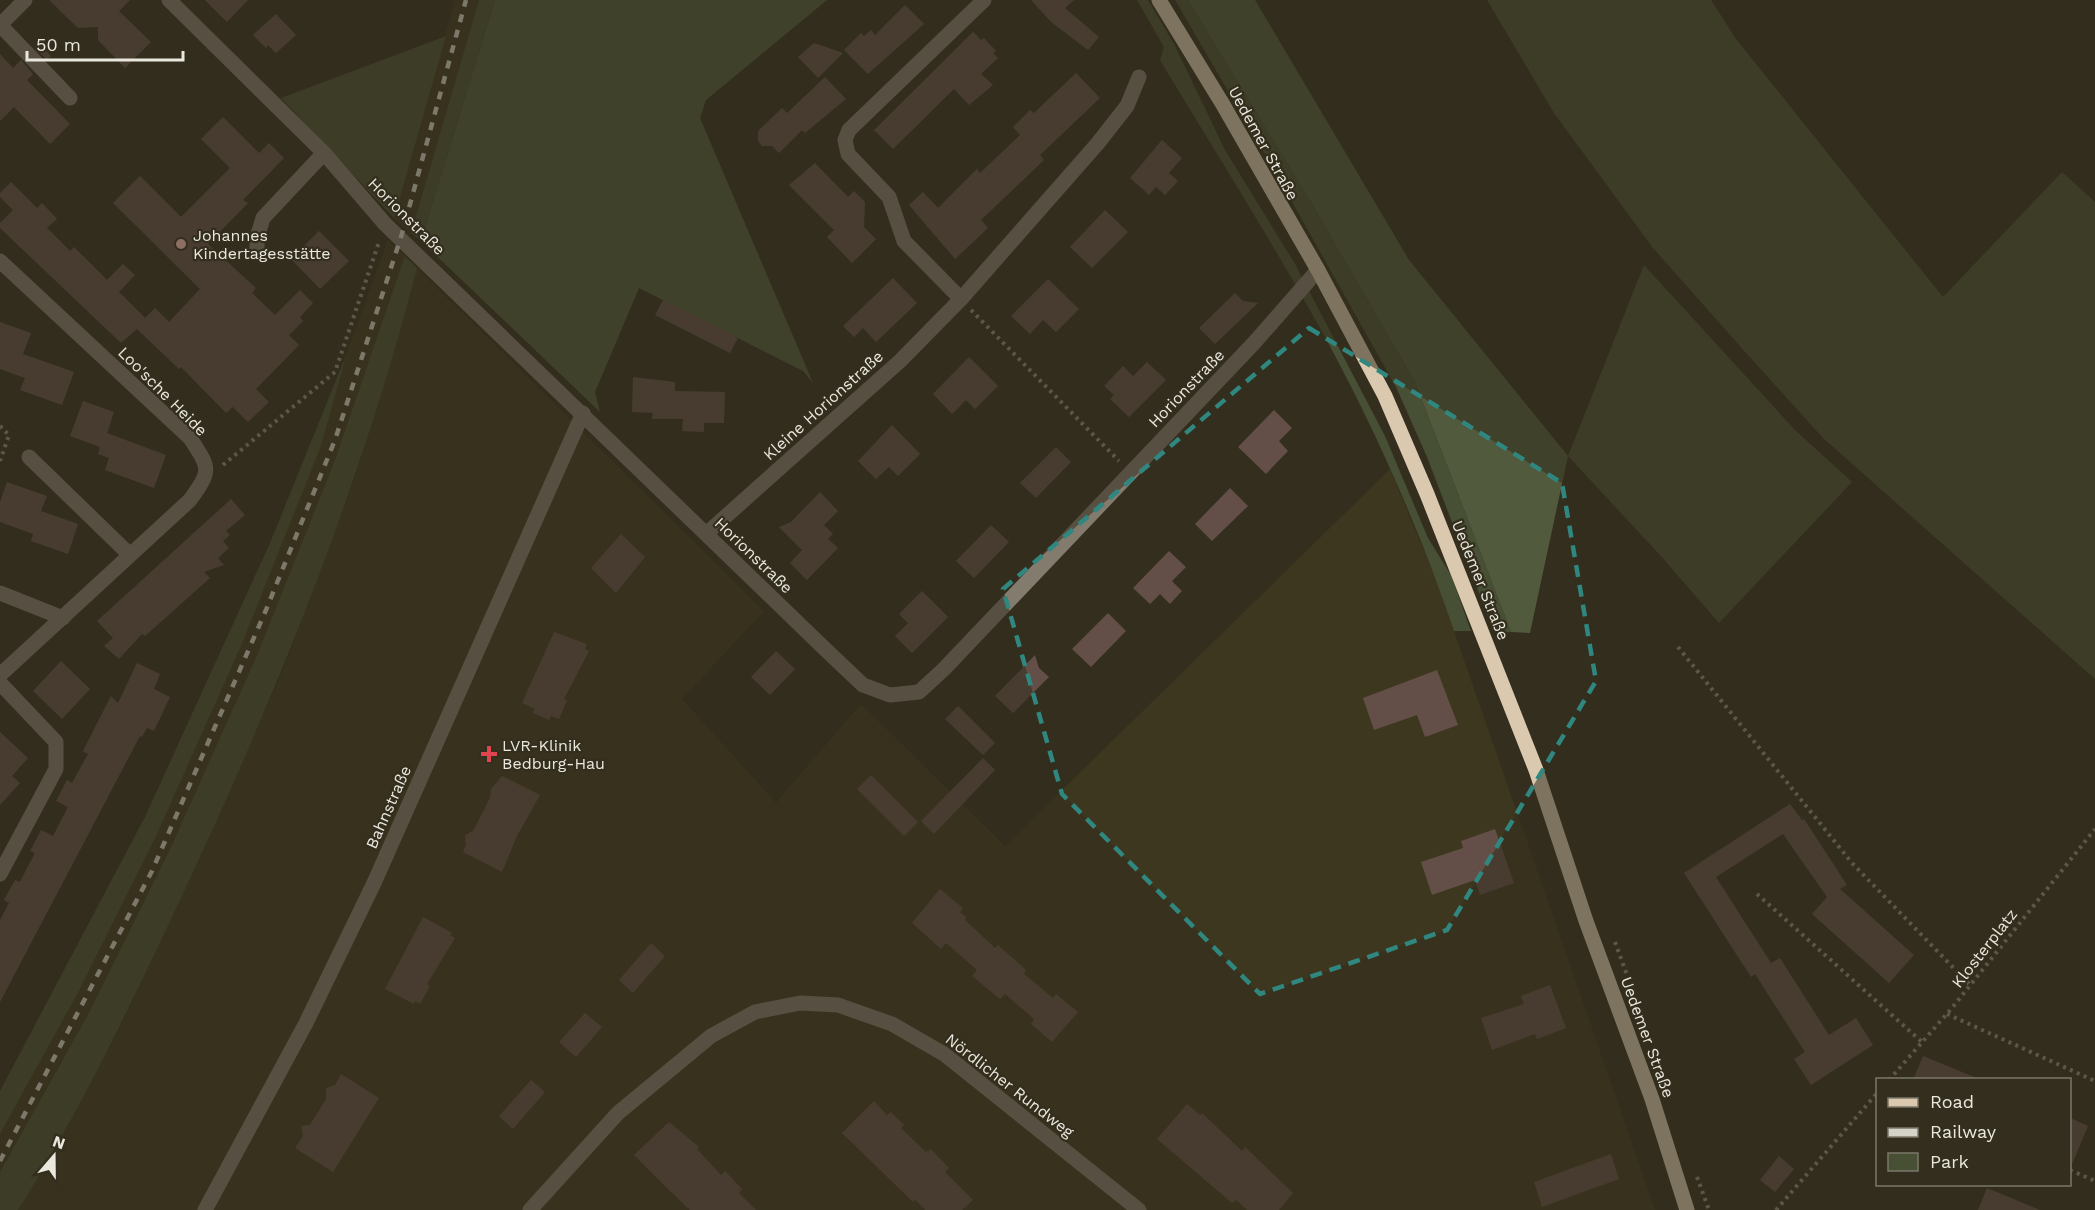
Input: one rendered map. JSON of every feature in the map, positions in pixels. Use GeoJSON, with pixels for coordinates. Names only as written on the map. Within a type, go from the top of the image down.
{"type":"FeatureCollection","features":[{"type":"Feature","properties":{"kind":"main road","name":"Uedemer Straße"},"geometry":{"type":"LineString","coordinates":[[1159,0],[1222,103],[1318,270],[1385,396],[1516,718],[1652,1099],[1688,1210]]}},
{"type":"Feature","properties":{"kind":"street"},"geometry":{"type":"LineString","coordinates":[[25,0],[0,25],[70,98]]}},
{"type":"Feature","properties":{"kind":"street","name":"Horionstraße"},"geometry":{"type":"LineString","coordinates":[[169,0],[324,153],[385,224],[706,534],[863,685],[890,695],[919,692],[1254,343],[1318,270]]}},
{"type":"Feature","properties":{"kind":"street"},"geometry":{"type":"LineString","coordinates":[[961,299],[904,241],[889,197],[848,154],[844,140],[849,130],[984,0]]}},
{"type":"Feature","properties":{"kind":"street","name":"Kleine Horionstraße"},"geometry":{"type":"LineString","coordinates":[[706,534],[892,369],[961,299],[1098,143],[1127,106],[1139,77]]}},
{"type":"Feature","properties":{"kind":"street"},"geometry":{"type":"LineString","coordinates":[[257,253],[257,238],[263,218],[324,153]]}},
{"type":"Feature","properties":{"kind":"street","name":"Loo'sche Heide"},"geometry":{"type":"LineString","coordinates":[[1,264],[190,438],[206,463]]}},
{"type":"Feature","properties":{"kind":"street","name":"Bahnstraße"},"geometry":{"type":"LineString","coordinates":[[209,1209],[301,1033],[374,883],[583,413]]}},
{"type":"Feature","properties":{"kind":"street"},"geometry":{"type":"LineString","coordinates":[[29,458],[130,555]]}},
{"type":"Feature","properties":{"kind":"street"},"geometry":{"type":"LineString","coordinates":[[0,675],[190,500],[206,478],[206,463]]}},
{"type":"Feature","properties":{"kind":"street"},"geometry":{"type":"LineString","coordinates":[[0,593],[63,618]]}},
{"type":"Feature","properties":{"kind":"street"},"geometry":{"type":"LineString","coordinates":[[0,683],[56,742],[56,769],[0,874]]}},
{"type":"Feature","properties":{"kind":"street","name":"Nördlicher Rundweg"},"geometry":{"type":"LineString","coordinates":[[530,1210],[618,1113],[711,1036],[755,1011],[800,1003],[838,1005],[892,1024],[944,1054],[1136,1209]]}},
{"type":"Feature","properties":{"kind":"path"},"geometry":{"type":"LineString","coordinates":[[206,463],[218,469],[335,372],[385,224]]}},
{"type":"Feature","properties":{"kind":"path"},"geometry":{"type":"LineString","coordinates":[[961,299],[1130,472]]}},
{"type":"Feature","properties":{"kind":"path"},"geometry":{"type":"LineString","coordinates":[[0,426],[9,435],[0,461]]}},
{"type":"Feature","properties":{"kind":"path"},"geometry":{"type":"LineString","coordinates":[[1678,647],[1852,863],[1970,985]]}},
{"type":"Feature","properties":{"kind":"path","name":"Klosterplatz"},"geometry":{"type":"LineString","coordinates":[[1891,1078],[1947,1014],[2095,829]]}},
{"type":"Feature","properties":{"kind":"path"},"geometry":{"type":"LineString","coordinates":[[1757,894],[1922,1042]]}},
{"type":"Feature","properties":{"kind":"path"},"geometry":{"type":"LineString","coordinates":[[1947,1014],[2095,1081]]}},
{"type":"Feature","properties":{"kind":"path"},"geometry":{"type":"LineString","coordinates":[[1776,1210],[1876,1094]]}},
{"type":"Feature","properties":{"kind":"path"},"geometry":{"type":"LineString","coordinates":[[2071,1170],[2095,1181]]}},
{"type":"Feature","properties":{"kind":"highlighted area"},"geometry":{"type":"Polygon","coordinates":[[[1309,328],[1562,483],[1596,681],[1447,930],[1260,994],[1062,794],[1003,589],[1309,328]]]}},
{"type":"Feature","properties":{"kind":"shaded area"},"geometry":{"type":"Polygon","coordinates":[[[455,0],[479,0],[411,233],[394,218],[455,0]]]}},
{"type":"Feature","properties":{"kind":"shaded area"},"geometry":{"type":"Polygon","coordinates":[[[388,240],[405,256],[395,290],[335,460],[258,653],[171,847],[89,1013],[0,1172],[0,1134],[80,989],[157,834],[241,646],[321,446],[347,353],[388,240]]]}},
{"type":"Feature","properties":{"kind":"shaded area","name":"LVR-Klinik Bedburg-Hau"},"geometry":{"type":"Polygon","coordinates":[[[417,268],[764,611],[682,699],[776,803],[861,704],[1005,846],[1390,469],[1437,582],[1655,1210],[18,1210],[118,1032],[204,849],[283,670],[356,475],[417,268]]]}},
{"type":"Feature","properties":{"kind":"green space"},"geometry":{"type":"Polygon","coordinates":[[[479,0],[495,0],[421,241],[411,233],[479,0]]]}},
{"type":"Feature","properties":{"kind":"green space"},"geometry":{"type":"Polygon","coordinates":[[[495,0],[827,0],[706,100],[700,118],[813,383],[803,371],[639,288],[595,392],[600,412],[421,241],[495,0]]]}},
{"type":"Feature","properties":{"kind":"green space"},"geometry":{"type":"Polygon","coordinates":[[[1137,0],[1148,0],[1174,44],[1225,150],[1295,264],[1385,436],[1428,538],[1451,575],[1471,631],[1454,631],[1409,512],[1356,396],[1297,288],[1160,60],[1164,47],[1137,0]]]}},
{"type":"Feature","properties":{"kind":"green space"},"geometry":{"type":"Polygon","coordinates":[[[1175,0],[1188,0],[1319,216],[1415,382],[1511,632],[1494,632],[1427,457],[1396,387],[1175,0]]]}},
{"type":"Feature","properties":{"kind":"green space"},"geometry":{"type":"Polygon","coordinates":[[[1188,0],[1255,0],[1409,260],[1568,456],[1530,633],[1511,632],[1415,382],[1319,216],[1188,0]]]}},
{"type":"Feature","properties":{"kind":"green space"},"geometry":{"type":"Polygon","coordinates":[[[1487,0],[1711,0],[1736,39],[1943,297],[2062,172],[2095,202],[2095,679],[1823,438],[1747,354],[1653,248],[1554,113],[1487,0]]]}},
{"type":"Feature","properties":{"kind":"green space"},"geometry":{"type":"Polygon","coordinates":[[[446,36],[394,218],[281,98],[446,36]]]}},
{"type":"Feature","properties":{"kind":"green space"},"geometry":{"type":"Polygon","coordinates":[[[405,256],[417,268],[370,430],[314,589],[250,746],[162,939],[63,1135],[18,1210],[0,1210],[0,1172],[89,1013],[171,847],[258,653],[335,460],[405,256]]]}},
{"type":"Feature","properties":{"kind":"green space"},"geometry":{"type":"Polygon","coordinates":[[[1644,265],[1795,430],[1852,482],[1719,623],[1660,555],[1568,456],[1644,265]]]}},
{"type":"Feature","properties":{"kind":"green space"},"geometry":{"type":"Polygon","coordinates":[[[347,353],[321,446],[241,646],[157,834],[80,989],[0,1134],[0,1091],[145,817],[270,543],[347,353]]]}},
{"type":"Feature","properties":{"kind":"building"},"geometry":{"type":"Polygon","coordinates":[[[49,0],[130,0],[119,11],[151,42],[125,68],[98,40],[98,27],[78,28],[49,0]]]}},
{"type":"Feature","properties":{"kind":"building"},"geometry":{"type":"Polygon","coordinates":[[[205,0],[248,0],[227,22],[205,0]]]}},
{"type":"Feature","properties":{"kind":"building"},"geometry":{"type":"Polygon","coordinates":[[[1031,0],[1074,0],[1065,8],[1099,37],[1088,50],[1051,22],[1031,0]]]}},
{"type":"Feature","properties":{"kind":"building"},"geometry":{"type":"Polygon","coordinates":[[[905,5],[924,24],[868,74],[844,50],[861,33],[864,36],[871,30],[875,35],[905,5]]]}},
{"type":"Feature","properties":{"kind":"building"},"geometry":{"type":"Polygon","coordinates":[[[276,14],[296,35],[276,53],[268,45],[266,48],[253,35],[276,14]]]}},
{"type":"Feature","properties":{"kind":"building"},"geometry":{"type":"Polygon","coordinates":[[[973,32],[981,40],[984,38],[996,51],[993,53],[998,58],[981,74],[993,85],[969,105],[954,89],[893,149],[874,130],[973,32]]]}},
{"type":"Feature","properties":{"kind":"building"},"geometry":{"type":"Polygon","coordinates":[[[38,43],[51,56],[47,60],[34,47],[38,43]]]}},
{"type":"Feature","properties":{"kind":"building"},"geometry":{"type":"Polygon","coordinates":[[[814,43],[843,53],[818,78],[798,57],[814,43]]]}},
{"type":"Feature","properties":{"kind":"building"},"geometry":{"type":"Polygon","coordinates":[[[0,54],[13,68],[21,60],[33,74],[27,80],[70,124],[50,144],[14,107],[0,121],[0,54]]]}},
{"type":"Feature","properties":{"kind":"building"},"geometry":{"type":"Polygon","coordinates":[[[1076,73],[1100,98],[1040,155],[1044,160],[981,220],[988,228],[955,259],[909,205],[923,192],[938,208],[977,169],[980,173],[1020,135],[1013,127],[1030,110],[1034,113],[1076,73]]]}},
{"type":"Feature","properties":{"kind":"building"},"geometry":{"type":"Polygon","coordinates":[[[825,77],[846,99],[805,133],[802,130],[779,153],[772,146],[762,146],[758,141],[758,131],[782,108],[787,113],[825,77]]]}},
{"type":"Feature","properties":{"kind":"building"},"geometry":{"type":"Polygon","coordinates":[[[223,117],[259,153],[269,143],[284,158],[243,200],[248,203],[208,244],[256,288],[252,293],[275,315],[300,290],[313,303],[300,317],[303,321],[289,335],[299,345],[256,389],[269,402],[248,422],[233,407],[226,413],[181,367],[179,369],[137,329],[121,343],[0,228],[0,223],[13,210],[0,197],[0,193],[11,182],[37,208],[42,203],[57,219],[47,228],[70,251],[74,247],[107,280],[123,264],[135,275],[119,292],[145,318],[155,308],[169,322],[200,289],[113,203],[140,176],[181,217],[230,168],[201,139],[223,117]]]}},
{"type":"Feature","properties":{"kind":"building"},"geometry":{"type":"Polygon","coordinates":[[[1162,140],[1182,158],[1169,173],[1178,181],[1165,195],[1156,187],[1149,195],[1130,178],[1162,140]]]}},
{"type":"Feature","properties":{"kind":"building"},"geometry":{"type":"Polygon","coordinates":[[[815,163],[848,197],[854,191],[865,202],[864,227],[876,239],[852,263],[827,237],[834,230],[789,185],[815,163]]]}},
{"type":"Feature","properties":{"kind":"building"},"geometry":{"type":"Polygon","coordinates":[[[1105,210],[1128,232],[1092,268],[1070,247],[1105,210]]]}},
{"type":"Feature","properties":{"kind":"building"},"geometry":{"type":"Polygon","coordinates":[[[319,231],[349,261],[320,289],[291,259],[319,231]]]}},
{"type":"Feature","properties":{"kind":"building"},"geometry":{"type":"Polygon","coordinates":[[[893,278],[917,303],[876,342],[863,328],[854,337],[843,326],[893,278]]]}},
{"type":"Feature","properties":{"kind":"building"},"geometry":{"type":"Polygon","coordinates":[[[1048,279],[1079,309],[1056,332],[1043,320],[1030,334],[1011,316],[1048,279]]]}},
{"type":"Feature","properties":{"kind":"building"},"geometry":{"type":"Polygon","coordinates":[[[1235,293],[1243,301],[1258,303],[1215,344],[1199,328],[1235,293]]]}},
{"type":"Feature","properties":{"kind":"building"},"geometry":{"type":"Polygon","coordinates":[[[663,300],[738,338],[730,353],[655,315],[663,300]]]}},
{"type":"Feature","properties":{"kind":"building"},"geometry":{"type":"Polygon","coordinates":[[[0,322],[31,333],[23,354],[74,372],[62,405],[20,390],[25,378],[0,369],[0,322]]]}},
{"type":"Feature","properties":{"kind":"building"},"geometry":{"type":"Polygon","coordinates":[[[969,357],[998,386],[975,409],[966,400],[952,414],[933,394],[969,357]]]}},
{"type":"Feature","properties":{"kind":"building"},"geometry":{"type":"Polygon","coordinates":[[[1147,362],[1166,380],[1129,417],[1110,399],[1114,395],[1104,386],[1123,366],[1133,376],[1147,362]]]}},
{"type":"Feature","properties":{"kind":"building"},"geometry":{"type":"Polygon","coordinates":[[[633,377],[675,382],[675,391],[725,392],[724,423],[704,423],[704,432],[682,431],[683,419],[652,419],[653,413],[632,412],[633,377]]]}},
{"type":"Feature","properties":{"kind":"building"},"geometry":{"type":"Polygon","coordinates":[[[83,401],[114,412],[107,433],[166,455],[154,488],[105,470],[109,458],[98,454],[100,447],[70,436],[83,401]]]}},
{"type":"Feature","properties":{"kind":"building"},"geometry":{"type":"Polygon","coordinates":[[[1274,410],[1292,428],[1279,441],[1288,451],[1266,474],[1238,447],[1274,410]]]}},
{"type":"Feature","properties":{"kind":"building"},"geometry":{"type":"Polygon","coordinates":[[[892,425],[920,454],[898,476],[889,467],[876,479],[858,461],[892,425]]]}},
{"type":"Feature","properties":{"kind":"building"},"geometry":{"type":"Polygon","coordinates":[[[1056,447],[1071,462],[1036,498],[1020,483],[1056,447]]]}},
{"type":"Feature","properties":{"kind":"building"},"geometry":{"type":"Polygon","coordinates":[[[7,482],[47,496],[41,511],[78,524],[68,554],[31,541],[33,534],[0,522],[0,502],[7,482]]]}},
{"type":"Feature","properties":{"kind":"building"},"geometry":{"type":"Polygon","coordinates":[[[1230,488],[1248,506],[1212,541],[1195,524],[1230,488]]]}},
{"type":"Feature","properties":{"kind":"building"},"geometry":{"type":"Polygon","coordinates":[[[820,492],[838,511],[824,525],[833,534],[828,539],[838,548],[807,580],[790,563],[802,550],[779,527],[791,522],[820,492]]]}},
{"type":"Feature","properties":{"kind":"building"},"geometry":{"type":"Polygon","coordinates":[[[231,499],[245,515],[226,531],[230,535],[223,541],[229,548],[218,558],[224,565],[204,572],[210,578],[145,636],[142,634],[119,659],[104,646],[113,638],[97,621],[231,499]]]}},
{"type":"Feature","properties":{"kind":"building"},"geometry":{"type":"Polygon","coordinates":[[[991,525],[1009,542],[974,578],[956,561],[991,525]]]}},
{"type":"Feature","properties":{"kind":"building"},"geometry":{"type":"Polygon","coordinates":[[[621,534],[645,557],[616,593],[591,568],[621,534]]]}},
{"type":"Feature","properties":{"kind":"building"},"geometry":{"type":"Polygon","coordinates":[[[1169,551],[1186,567],[1172,581],[1182,591],[1170,604],[1160,594],[1150,604],[1133,588],[1169,551]]]}},
{"type":"Feature","properties":{"kind":"building"},"geometry":{"type":"Polygon","coordinates":[[[922,591],[948,617],[912,653],[895,636],[908,623],[899,614],[922,591]]]}},
{"type":"Feature","properties":{"kind":"building"},"geometry":{"type":"Polygon","coordinates":[[[1108,613],[1126,631],[1091,667],[1072,649],[1108,613]]]}},
{"type":"Feature","properties":{"kind":"building"},"geometry":{"type":"Polygon","coordinates":[[[554,632],[587,644],[585,649],[589,651],[564,699],[567,700],[559,719],[551,716],[549,720],[533,713],[535,709],[522,703],[554,632]]]}},
{"type":"Feature","properties":{"kind":"building"},"geometry":{"type":"Polygon","coordinates":[[[776,651],[795,669],[770,695],[751,677],[776,651]]]}},
{"type":"Feature","properties":{"kind":"building"},"geometry":{"type":"Polygon","coordinates":[[[1035,655],[1039,668],[1049,677],[1013,713],[995,696],[1035,655]]]}},
{"type":"Feature","properties":{"kind":"building"},"geometry":{"type":"Polygon","coordinates":[[[61,661],[90,689],[62,719],[33,691],[61,661]]]}},
{"type":"Feature","properties":{"kind":"building"},"geometry":{"type":"Polygon","coordinates":[[[137,663],[160,674],[154,689],[170,697],[154,731],[147,728],[142,737],[140,736],[0,1002],[0,920],[9,903],[4,900],[15,880],[20,882],[35,853],[30,851],[41,830],[53,836],[68,807],[56,801],[67,780],[72,783],[88,754],[83,751],[111,696],[118,703],[137,663]]]}},
{"type":"Feature","properties":{"kind":"building"},"geometry":{"type":"Polygon","coordinates":[[[1437,670],[1458,725],[1425,737],[1417,715],[1374,730],[1363,698],[1437,670]]]}},
{"type":"Feature","properties":{"kind":"building"},"geometry":{"type":"Polygon","coordinates":[[[958,706],[995,743],[983,755],[945,719],[958,706]]]}},
{"type":"Feature","properties":{"kind":"building"},"geometry":{"type":"Polygon","coordinates":[[[0,732],[28,758],[12,776],[20,783],[0,805],[0,732]]]}},
{"type":"Feature","properties":{"kind":"building"},"geometry":{"type":"Polygon","coordinates":[[[983,758],[995,770],[934,834],[921,821],[983,758]]]}},
{"type":"Feature","properties":{"kind":"building"},"geometry":{"type":"Polygon","coordinates":[[[871,775],[918,822],[904,836],[857,789],[871,775]]]}},
{"type":"Feature","properties":{"kind":"building"},"geometry":{"type":"Polygon","coordinates":[[[502,776],[540,795],[517,836],[502,872],[463,852],[466,845],[465,835],[473,831],[490,798],[491,789],[502,776]]]}},
{"type":"Feature","properties":{"kind":"building"},"geometry":{"type":"Polygon","coordinates":[[[1790,804],[1802,820],[1804,819],[1847,885],[1840,889],[1914,955],[1889,983],[1812,914],[1827,897],[1783,834],[1716,877],[1771,963],[1780,958],[1829,1035],[1856,1018],[1873,1045],[1811,1085],[1794,1059],[1805,1052],[1755,974],[1751,977],[1684,873],[1790,804]]]}},
{"type":"Feature","properties":{"kind":"building"},"geometry":{"type":"Polygon","coordinates":[[[1495,829],[1514,883],[1480,895],[1475,880],[1432,895],[1421,862],[1463,848],[1461,841],[1495,829]]]}},
{"type":"Feature","properties":{"kind":"building"},"geometry":{"type":"Polygon","coordinates":[[[940,889],[963,908],[960,912],[966,917],[965,920],[995,948],[998,945],[1026,970],[1024,974],[1053,998],[1056,994],[1078,1012],[1052,1042],[1031,1024],[1034,1019],[1005,994],[1000,999],[972,976],[977,970],[946,943],[941,949],[912,923],[940,889]]]}},
{"type":"Feature","properties":{"kind":"building"},"geometry":{"type":"Polygon","coordinates":[[[423,917],[452,933],[450,935],[455,938],[427,984],[430,986],[420,1004],[415,1001],[414,1004],[385,989],[423,917]]]}},
{"type":"Feature","properties":{"kind":"building"},"geometry":{"type":"Polygon","coordinates":[[[651,943],[665,956],[633,993],[619,980],[651,943]]]}},
{"type":"Feature","properties":{"kind":"building"},"geometry":{"type":"Polygon","coordinates":[[[1550,985],[1566,1028],[1537,1039],[1535,1034],[1492,1050],[1481,1018],[1524,1004],[1521,996],[1550,985]]]}},
{"type":"Feature","properties":{"kind":"building"},"geometry":{"type":"Polygon","coordinates":[[[585,1013],[602,1027],[576,1057],[559,1042],[585,1013]]]}},
{"type":"Feature","properties":{"kind":"building"},"geometry":{"type":"Polygon","coordinates":[[[1923,1056],[1977,1078],[1914,1078],[1923,1056]]]}},
{"type":"Feature","properties":{"kind":"building"},"geometry":{"type":"Polygon","coordinates":[[[341,1074],[379,1098],[333,1172],[295,1148],[303,1136],[301,1126],[310,1125],[326,1099],[326,1088],[335,1085],[341,1074]]]}},
{"type":"Feature","properties":{"kind":"building"},"geometry":{"type":"Polygon","coordinates":[[[531,1080],[545,1092],[513,1129],[499,1116],[531,1080]]]}},
{"type":"Feature","properties":{"kind":"building"},"geometry":{"type":"Polygon","coordinates":[[[874,1101],[887,1115],[891,1112],[904,1125],[901,1128],[926,1152],[931,1149],[949,1168],[945,1172],[973,1200],[962,1210],[925,1210],[915,1199],[913,1202],[842,1133],[874,1101]]]}},
{"type":"Feature","properties":{"kind":"building"},"geometry":{"type":"Polygon","coordinates":[[[1187,1104],[1200,1115],[1202,1113],[1242,1151],[1245,1147],[1293,1193],[1279,1210],[1247,1210],[1236,1200],[1232,1203],[1157,1139],[1187,1104]]]}},
{"type":"Feature","properties":{"kind":"building"},"geometry":{"type":"Polygon","coordinates":[[[2071,1118],[2088,1126],[2071,1167],[2071,1118]]]}},
{"type":"Feature","properties":{"kind":"building"},"geometry":{"type":"Polygon","coordinates":[[[669,1122],[699,1147],[697,1149],[721,1175],[725,1171],[742,1189],[739,1193],[756,1210],[690,1210],[634,1155],[669,1122]]]}},
{"type":"Feature","properties":{"kind":"building"},"geometry":{"type":"Polygon","coordinates":[[[1611,1154],[1619,1179],[1542,1207],[1534,1182],[1611,1154]]]}},
{"type":"Feature","properties":{"kind":"building"},"geometry":{"type":"Polygon","coordinates":[[[1779,1156],[1794,1169],[1775,1192],[1760,1180],[1779,1156]]]}},
{"type":"Feature","properties":{"kind":"building"},"geometry":{"type":"Polygon","coordinates":[[[1987,1188],[2040,1210],[1978,1210],[1987,1188]]]}},
{"type":"Feature","properties":{"kind":"railway"},"geometry":{"type":"LineString","coordinates":[[0,1161],[152,871],[266,610],[335,440],[401,237],[466,0]]}},
{"type":"Feature","properties":{"kind":"place","name":"Johannes Kindertagesstätte"},"geometry":{"type":"Point","coordinates":[181,244]}},
{"type":"Feature","properties":{"kind":"place","name":"LVR-Klinik Bedburg-Hau"},"geometry":{"type":"Point","coordinates":[489,754]}}]}
